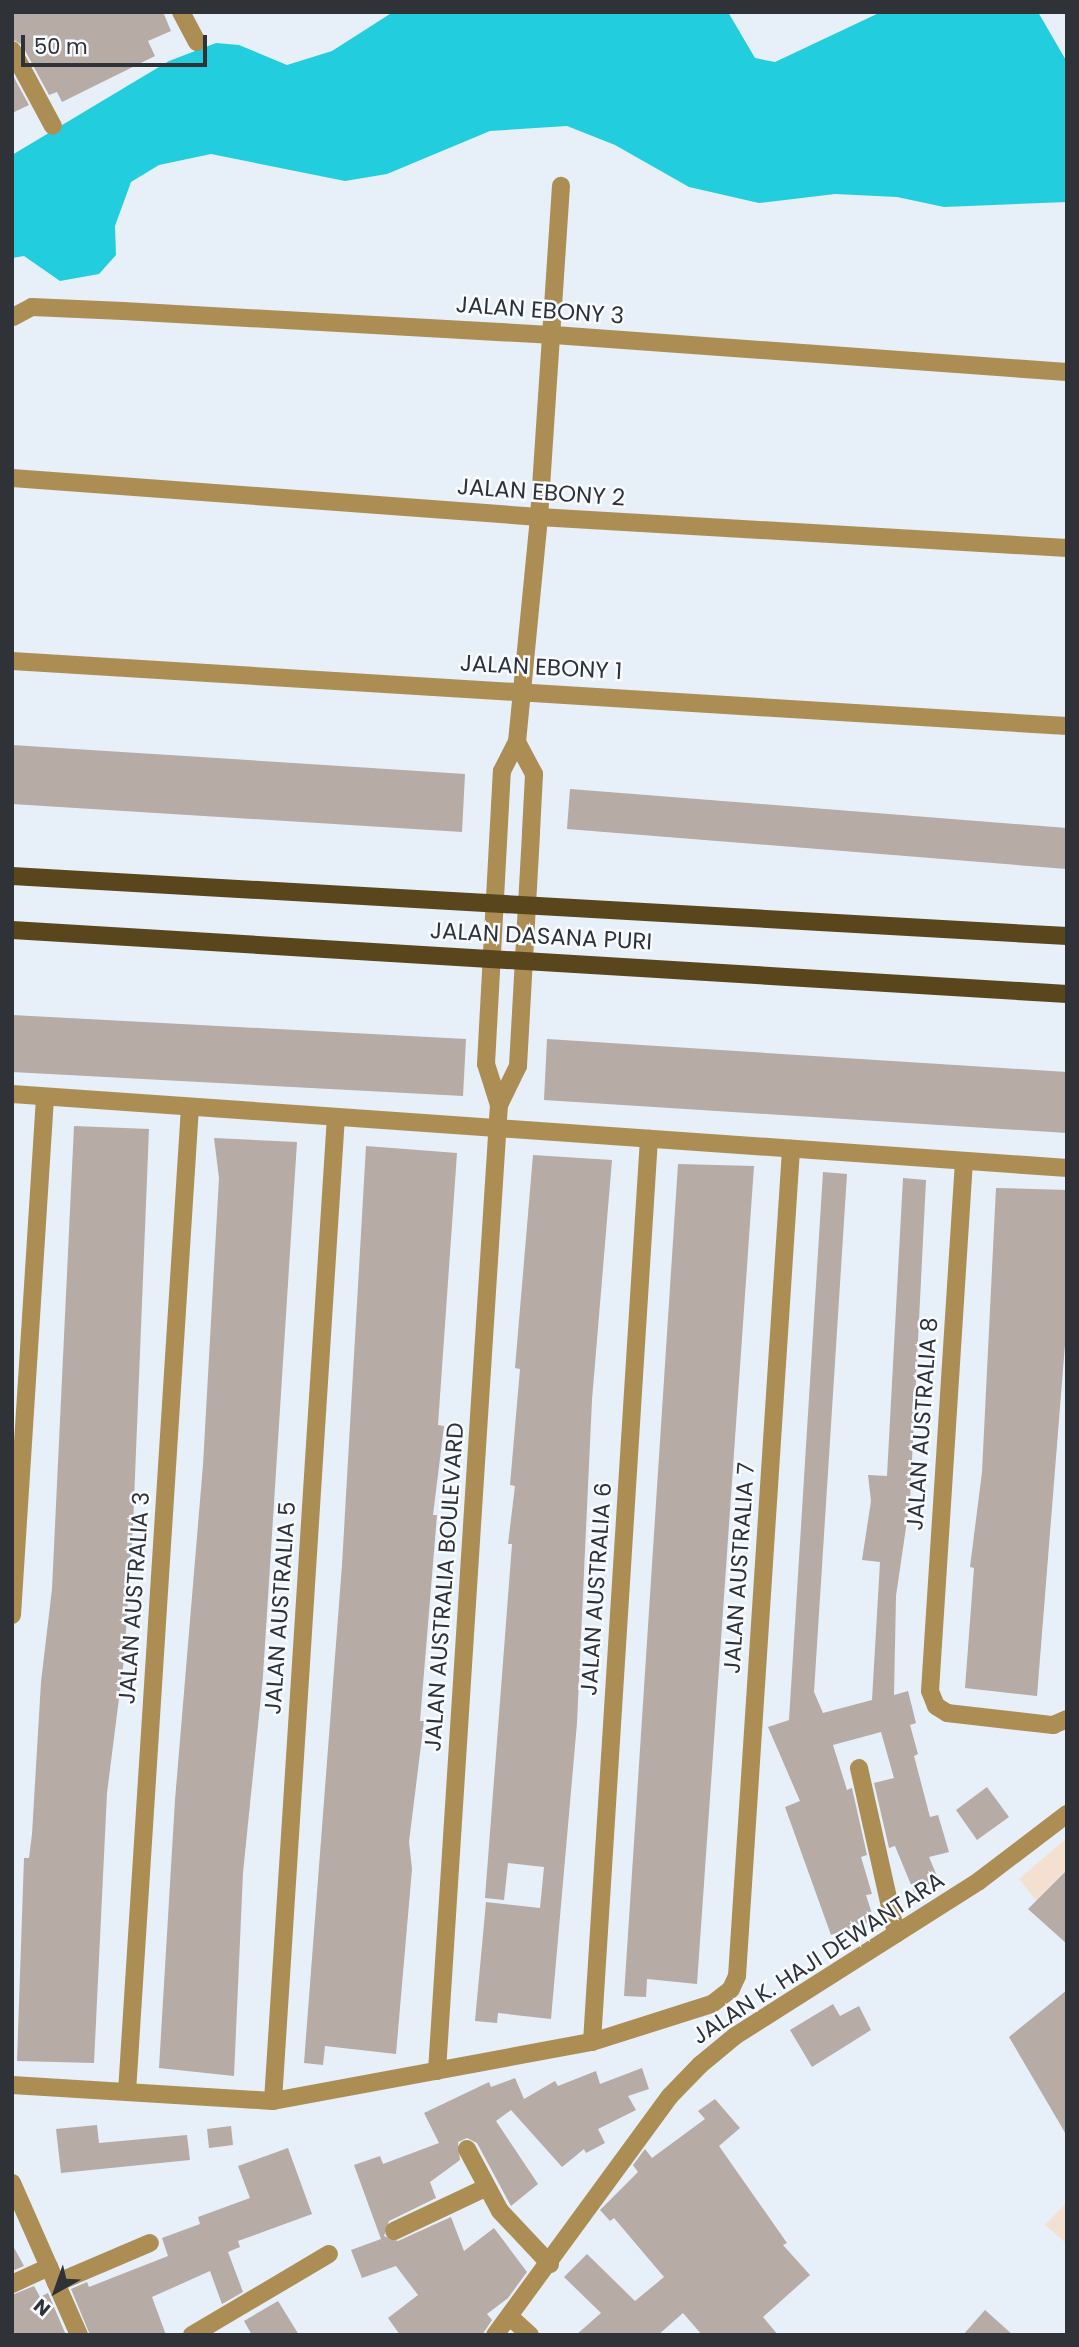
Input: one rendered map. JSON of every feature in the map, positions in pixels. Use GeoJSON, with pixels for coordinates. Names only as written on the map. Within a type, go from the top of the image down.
{"type":"FeatureCollection","features":[{"type":"Feature","properties":{"kind":"main road","name":"JALAN DASANA PURI"},"geometry":{"type":"LineString","coordinates":[[12,876],[1067,936]]}},
{"type":"Feature","properties":{"kind":"main road","name":"JALAN DASANA PURI"},"geometry":{"type":"LineString","coordinates":[[12,930],[524,958],[1067,994]]}},
{"type":"Feature","properties":{"kind":"street"},"geometry":{"type":"LineString","coordinates":[[181,12],[197,42]]}},
{"type":"Feature","properties":{"kind":"street"},"geometry":{"type":"LineString","coordinates":[[12,50],[53,126]]}},
{"type":"Feature","properties":{"kind":"street"},"geometry":{"type":"LineString","coordinates":[[499,1105],[486,1064],[502,771],[517,742],[540,517],[554,335],[561,186]]}},
{"type":"Feature","properties":{"kind":"street","name":"JALAN EBONY 3"},"geometry":{"type":"LineString","coordinates":[[13,317],[32,307],[554,335],[1067,372]]}},
{"type":"Feature","properties":{"kind":"street","name":"JALAN EBONY 2"},"geometry":{"type":"LineString","coordinates":[[12,478],[540,517],[1067,548]]}},
{"type":"Feature","properties":{"kind":"street","name":"JALAN EBONY 1"},"geometry":{"type":"LineString","coordinates":[[12,661],[522,690],[1067,726]]}},
{"type":"Feature","properties":{"kind":"street"},"geometry":{"type":"LineString","coordinates":[[499,1105],[518,1066],[534,774],[517,742]]}},
{"type":"Feature","properties":{"kind":"street"},"geometry":{"type":"LineString","coordinates":[[12,1094],[1067,1168]]}},
{"type":"Feature","properties":{"kind":"street"},"geometry":{"type":"LineString","coordinates":[[12,1615],[45,1097]]}},
{"type":"Feature","properties":{"kind":"street","name":"JALAN AUSTRALIA BOULEVARD"},"geometry":{"type":"LineString","coordinates":[[437,2071],[499,1105]]}},
{"type":"Feature","properties":{"kind":"street","name":"JALAN AUSTRALIA 3"},"geometry":{"type":"LineString","coordinates":[[127,2092],[190,1107]]}},
{"type":"Feature","properties":{"kind":"street","name":"JALAN AUSTRALIA 5"},"geometry":{"type":"LineString","coordinates":[[274,2101],[336,1117]]}},
{"type":"Feature","properties":{"kind":"street","name":"JALAN AUSTRALIA 6"},"geometry":{"type":"LineString","coordinates":[[592,2042],[649,1139]]}},
{"type":"Feature","properties":{"kind":"street","name":"JALAN AUSTRALIA 7"},"geometry":{"type":"LineString","coordinates":[[592,2042],[712,2004],[731,1989],[737,1976],[791,1149]]}},
{"type":"Feature","properties":{"kind":"street","name":"JALAN AUSTRALIA 8"},"geometry":{"type":"LineString","coordinates":[[964,1161],[930,1691],[936,1706],[947,1713],[1053,1725],[1067,1719]]}},
{"type":"Feature","properties":{"kind":"street"},"geometry":{"type":"LineString","coordinates":[[859,1768],[896,1934]]}},
{"type":"Feature","properties":{"kind":"street","name":"JALAN K. HAJI DEWANTARA"},"geometry":{"type":"LineString","coordinates":[[495,2335],[550,2264],[670,2096],[700,2065],[734,2036],[979,1881],[1067,1814]]}},
{"type":"Feature","properties":{"kind":"street"},"geometry":{"type":"LineString","coordinates":[[12,2085],[274,2101],[592,2042]]}},
{"type":"Feature","properties":{"kind":"street"},"geometry":{"type":"LineString","coordinates":[[467,2149],[485,2188],[500,2211],[550,2264]]}},
{"type":"Feature","properties":{"kind":"street"},"geometry":{"type":"LineString","coordinates":[[12,2183],[79,2335]]}},
{"type":"Feature","properties":{"kind":"street"},"geometry":{"type":"LineString","coordinates":[[394,2231],[485,2188]]}},
{"type":"Feature","properties":{"kind":"street"},"geometry":{"type":"LineString","coordinates":[[12,2284],[53,2275],[150,2243]]}},
{"type":"Feature","properties":{"kind":"street"},"geometry":{"type":"LineString","coordinates":[[192,2335],[329,2254]]}},
{"type":"Feature","properties":{"kind":"street"},"geometry":{"type":"LineString","coordinates":[[510,2316],[530,2335]]}},
{"type":"Feature","properties":{"kind":"shaded area"},"geometry":{"type":"Polygon","coordinates":[[[1067,1838],[1067,1938],[1019,1879],[1067,1838]]]}},
{"type":"Feature","properties":{"kind":"shaded area"},"geometry":{"type":"Polygon","coordinates":[[[1067,2202],[1067,2244],[1045,2225],[1067,2202]]]}},
{"type":"Feature","properties":{"kind":"water"},"geometry":{"type":"Polygon","coordinates":[[[393,12],[728,12],[755,58],[775,62],[881,12],[1038,12],[1067,62],[1067,202],[944,207],[897,197],[835,194],[759,203],[689,187],[615,145],[567,126],[490,131],[387,174],[345,181],[211,154],[159,165],[131,182],[115,226],[116,255],[99,274],[60,281],[24,256],[12,258],[12,155],[169,61],[216,43],[239,45],[287,65],[332,51],[393,12]]]}},
{"type":"Feature","properties":{"kind":"building"},"geometry":{"type":"Polygon","coordinates":[[[12,12],[163,12],[171,31],[148,41],[155,56],[62,102],[57,92],[49,95],[22,45],[12,39],[12,12]]]}},
{"type":"Feature","properties":{"kind":"building"},"geometry":{"type":"Polygon","coordinates":[[[12,74],[29,105],[12,113],[12,74]]]}},
{"type":"Feature","properties":{"kind":"building"},"geometry":{"type":"Polygon","coordinates":[[[12,745],[465,774],[462,832],[12,804],[12,745]]]}},
{"type":"Feature","properties":{"kind":"building"},"geometry":{"type":"Polygon","coordinates":[[[570,789],[1067,828],[1067,869],[567,829],[570,789]]]}},
{"type":"Feature","properties":{"kind":"building"},"geometry":{"type":"Polygon","coordinates":[[[12,1015],[466,1039],[463,1096],[12,1072],[12,1015]]]}},
{"type":"Feature","properties":{"kind":"building"},"geometry":{"type":"Polygon","coordinates":[[[547,1039],[1067,1072],[1067,1133],[544,1100],[547,1039]]]}},
{"type":"Feature","properties":{"kind":"building"},"geometry":{"type":"Polygon","coordinates":[[[74,1126],[149,1129],[133,1526],[124,1659],[107,1793],[94,2063],[17,2061],[24,1858],[29,1858],[32,1834],[41,1682],[52,1589],[74,1126]]]}},
{"type":"Feature","properties":{"kind":"building"},"geometry":{"type":"Polygon","coordinates":[[[214,1138],[297,1142],[263,1676],[243,1873],[234,2076],[159,2068],[175,1800],[203,1465],[219,1178],[214,1138]]]}},
{"type":"Feature","properties":{"kind":"building"},"geometry":{"type":"Polygon","coordinates":[[[366,1146],[457,1153],[438,1425],[444,1426],[433,1515],[437,1515],[420,1721],[424,1721],[409,1842],[412,1869],[396,2054],[325,2046],[323,2065],[304,2063],[342,1565],[366,1146]]]}},
{"type":"Feature","properties":{"kind":"building"},"geometry":{"type":"Polygon","coordinates":[[[533,1155],[612,1160],[592,1400],[577,1723],[551,2019],[498,2013],[497,2023],[475,2021],[486,1902],[540,1908],[544,1867],[508,1863],[504,1900],[485,1898],[512,1544],[508,1544],[515,1486],[510,1485],[520,1369],[515,1368],[533,1155]]]}},
{"type":"Feature","properties":{"kind":"building"},"geometry":{"type":"Polygon","coordinates":[[[678,1164],[754,1166],[697,1984],[647,1979],[646,1997],[624,1996],[678,1164]]]}},
{"type":"Feature","properties":{"kind":"building"},"geometry":{"type":"Polygon","coordinates":[[[823,1172],[847,1174],[814,1692],[823,1713],[872,1700],[880,1562],[862,1560],[871,1501],[868,1475],[887,1476],[903,1178],[926,1180],[910,1500],[896,1596],[894,1695],[908,1691],[916,1723],[910,1725],[918,1754],[914,1756],[930,1817],[938,1815],[949,1852],[929,1857],[939,1881],[914,1892],[895,1846],[889,1848],[874,1783],[894,1778],[881,1732],[833,1745],[847,1790],[852,1788],[867,1855],[861,1857],[872,1894],[866,1895],[874,1920],[831,1935],[785,1807],[800,1801],[768,1727],[789,1720],[823,1172]]]}},
{"type":"Feature","properties":{"kind":"building"},"geometry":{"type":"Polygon","coordinates":[[[996,1188],[1067,1190],[1066,1332],[1037,1696],[965,1688],[974,1568],[970,1567],[982,1472],[996,1188]]]}},
{"type":"Feature","properties":{"kind":"building"},"geometry":{"type":"Polygon","coordinates":[[[987,1787],[1009,1817],[977,1840],[956,1810],[987,1787]]]}},
{"type":"Feature","properties":{"kind":"building"},"geometry":{"type":"Polygon","coordinates":[[[1067,1870],[1067,1944],[1028,1909],[1067,1870]]]}},
{"type":"Feature","properties":{"kind":"building"},"geometry":{"type":"Polygon","coordinates":[[[1067,1990],[1067,2136],[1009,2037],[1067,1990]]]}},
{"type":"Feature","properties":{"kind":"building"},"geometry":{"type":"Polygon","coordinates":[[[833,2004],[840,2016],[859,2006],[871,2030],[812,2067],[790,2030],[833,2004]]]}},
{"type":"Feature","properties":{"kind":"building"},"geometry":{"type":"Polygon","coordinates":[[[642,2068],[649,2089],[628,2096],[636,2110],[598,2129],[605,2143],[586,2153],[584,2149],[562,2167],[511,2110],[496,2121],[538,2184],[511,2206],[477,2143],[467,2138],[458,2142],[460,2160],[430,2182],[436,2198],[389,2221],[384,2236],[398,2241],[451,2217],[464,2251],[494,2228],[527,2272],[508,2298],[487,2314],[492,2320],[482,2335],[400,2335],[388,2318],[418,2295],[396,2266],[362,2278],[351,2250],[381,2239],[354,2165],[380,2156],[383,2164],[439,2143],[424,2113],[489,2082],[491,2087],[515,2078],[524,2099],[555,2081],[558,2086],[596,2071],[600,2084],[642,2068]]]}},
{"type":"Feature","properties":{"kind":"building"},"geometry":{"type":"Polygon","coordinates":[[[715,2099],[740,2128],[719,2146],[787,2243],[783,2245],[810,2275],[763,2317],[778,2335],[702,2335],[683,2313],[658,2335],[576,2335],[601,2313],[564,2277],[587,2254],[635,2301],[664,2277],[614,2218],[610,2221],[600,2210],[638,2172],[633,2165],[645,2149],[652,2158],[705,2119],[698,2111],[715,2099]]]}},
{"type":"Feature","properties":{"kind":"building"},"geometry":{"type":"Polygon","coordinates":[[[97,2125],[99,2143],[187,2135],[190,2160],[61,2173],[56,2129],[97,2125]]]}},
{"type":"Feature","properties":{"kind":"building"},"geometry":{"type":"Polygon","coordinates":[[[231,2126],[233,2145],[209,2148],[207,2129],[231,2126]]]}},
{"type":"Feature","properties":{"kind":"building"},"geometry":{"type":"Polygon","coordinates":[[[288,2148],[312,2214],[238,2241],[240,2247],[228,2252],[243,2292],[222,2304],[210,2271],[152,2297],[166,2335],[90,2335],[71,2289],[87,2282],[89,2287],[168,2256],[162,2238],[200,2224],[198,2217],[250,2198],[238,2166],[288,2148]]]}},
{"type":"Feature","properties":{"kind":"building"},"geometry":{"type":"Polygon","coordinates":[[[12,2244],[24,2266],[12,2271],[12,2244]]]}},
{"type":"Feature","properties":{"kind":"building"},"geometry":{"type":"Polygon","coordinates":[[[34,2286],[40,2297],[48,2293],[66,2335],[12,2335],[12,2295],[34,2286]]]}},
{"type":"Feature","properties":{"kind":"building"},"geometry":{"type":"Polygon","coordinates":[[[278,2301],[299,2335],[252,2335],[244,2321],[278,2301]]]}},
{"type":"Feature","properties":{"kind":"building"},"geometry":{"type":"Polygon","coordinates":[[[985,2310],[1013,2335],[963,2335],[985,2310]]]}}]}
